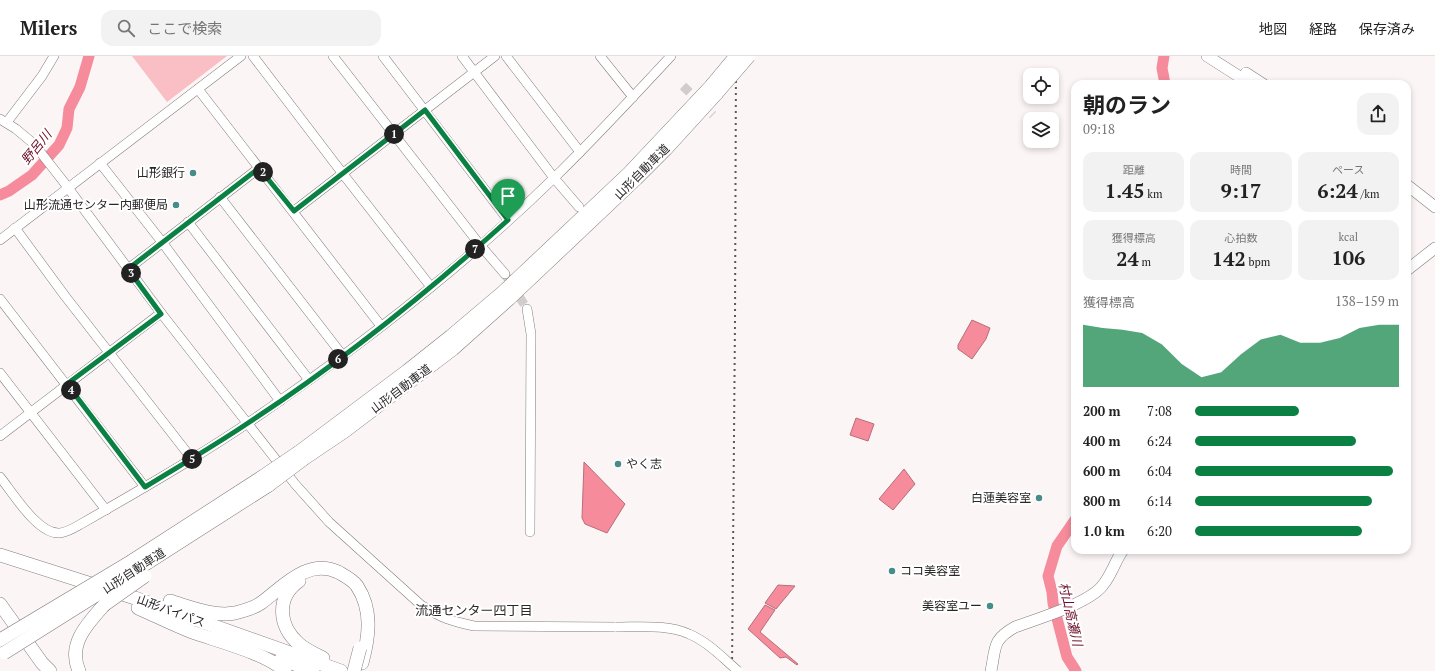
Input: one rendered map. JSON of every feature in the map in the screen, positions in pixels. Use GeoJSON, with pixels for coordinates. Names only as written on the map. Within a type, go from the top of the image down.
{"type":"FeatureCollection","features":[{"type":"Feature","properties":{"kind":"highway","name":"山形自動車道"},"geometry":{"type":"LineString","coordinates":[[2,654],[138,569],[302,455],[345,431],[453,350],[509,299],[666,149],[714,89],[736,56]]}},
{"type":"Feature","properties":{"kind":"highway","name":"山形自動車道"},"geometry":{"type":"LineString","coordinates":[[714,89],[749,56]]}},
{"type":"Feature","properties":{"kind":"highway","name":"山形バイパス"},"geometry":{"type":"LineString","coordinates":[[0,555],[137,603],[341,671]]}},
{"type":"Feature","properties":{"kind":"highway","name":"山形バイパス"},"geometry":{"type":"LineString","coordinates":[[0,563],[137,603],[313,671]]}},
{"type":"Feature","properties":{"kind":"highway"},"geometry":{"type":"LineString","coordinates":[[284,671],[276,664],[259,656],[191,631],[137,603],[145,596],[154,597],[199,610],[219,613],[235,613],[260,604],[301,572],[323,568],[334,570],[354,582],[365,600],[368,612],[368,625],[363,649],[356,671],[324,658],[300,645],[291,635],[285,624],[282,612],[283,603],[285,597],[295,584],[302,579],[318,575],[324,575],[340,580],[352,591],[360,608],[363,649]]}},
{"type":"Feature","properties":{"kind":"highway","name":"山形自動車道"},"geometry":{"type":"LineString","coordinates":[[0,640],[138,569]]}},
{"type":"Feature","properties":{"kind":"highway"},"geometry":{"type":"LineString","coordinates":[[79,671],[76,664],[78,641],[84,629],[138,569]]}},
{"type":"Feature","properties":{"kind":"highway"},"geometry":{"type":"LineString","coordinates":[[0,604],[50,671]]}},
{"type":"Feature","properties":{"kind":"highway"},"geometry":{"type":"LineString","coordinates":[[0,614],[30,656],[44,671]]}},
{"type":"Feature","properties":{"kind":"main road"},"geometry":{"type":"LineString","coordinates":[[1207,56],[1251,80]]}},
{"type":"Feature","properties":{"kind":"main road"},"geometry":{"type":"LineString","coordinates":[[1220,56],[1252,80]]}},
{"type":"Feature","properties":{"kind":"main road"},"geometry":{"type":"LineString","coordinates":[[1411,188],[1435,207]]}},
{"type":"Feature","properties":{"kind":"main road"},"geometry":{"type":"LineString","coordinates":[[1411,197],[1435,215]]}},
{"type":"Feature","properties":{"kind":"main road"},"geometry":{"type":"LineString","coordinates":[[1411,267],[1435,248]]}},
{"type":"Feature","properties":{"kind":"main road"},"geometry":{"type":"LineString","coordinates":[[991,671],[997,640],[1006,632],[1015,627],[1082,601],[1095,594],[1103,586],[1121,554]]}},
{"type":"Feature","properties":{"kind":"street"},"geometry":{"type":"LineString","coordinates":[[54,56],[42,76],[4,121],[34,144],[161,314],[274,458],[329,522],[398,585],[434,614],[451,621],[474,626],[663,628],[689,634],[706,644],[738,671]]}},
{"type":"Feature","properties":{"kind":"street"},"geometry":{"type":"LineString","coordinates":[[0,240],[65,185],[100,163],[241,56]]}},
{"type":"Feature","properties":{"kind":"street"},"geometry":{"type":"LineString","coordinates":[[253,56],[342,174],[431,287]]}},
{"type":"Feature","properties":{"kind":"street"},"geometry":{"type":"LineString","coordinates":[[333,56],[480,245],[505,274]]}},
{"type":"Feature","properties":{"kind":"street"},"geometry":{"type":"LineString","coordinates":[[383,56],[508,220]]}},
{"type":"Feature","properties":{"kind":"street"},"geometry":{"type":"LineString","coordinates":[[462,56],[554,178],[579,207]]}},
{"type":"Feature","properties":{"kind":"street"},"geometry":{"type":"LineString","coordinates":[[294,211],[475,73],[495,56]]}},
{"type":"Feature","properties":{"kind":"street"},"geometry":{"type":"LineString","coordinates":[[506,56],[580,152]]}},
{"type":"Feature","properties":{"kind":"street"},"geometry":{"type":"LineString","coordinates":[[600,56],[633,97]]}},
{"type":"Feature","properties":{"kind":"street"},"geometry":{"type":"LineString","coordinates":[[0,477],[42,527],[49,531],[60,533],[70,530],[106,510],[192,459],[248,423],[343,356],[431,287],[554,178],[671,56]]}},
{"type":"Feature","properties":{"kind":"street"},"geometry":{"type":"LineString","coordinates":[[198,88],[381,326]]}},
{"type":"Feature","properties":{"kind":"street"},"geometry":{"type":"LineString","coordinates":[[100,163],[162,242],[280,401]]}},
{"type":"Feature","properties":{"kind":"street"},"geometry":{"type":"LineString","coordinates":[[128,269],[259,168]]}},
{"type":"Feature","properties":{"kind":"street"},"geometry":{"type":"LineString","coordinates":[[220,197],[343,356]]}},
{"type":"Feature","properties":{"kind":"street"},"geometry":{"type":"LineString","coordinates":[[188,222],[309,380]]}},
{"type":"Feature","properties":{"kind":"street"},"geometry":{"type":"LineString","coordinates":[[15,228],[65,296],[192,459]]}},
{"type":"Feature","properties":{"kind":"street"},"geometry":{"type":"LineString","coordinates":[[0,299],[145,487]]}},
{"type":"Feature","properties":{"kind":"street"},"geometry":{"type":"LineString","coordinates":[[527,308],[531,334],[530,532]]}},
{"type":"Feature","properties":{"kind":"street"},"geometry":{"type":"LineString","coordinates":[[0,436],[161,314]]}},
{"type":"Feature","properties":{"kind":"street"},"geometry":{"type":"LineString","coordinates":[[0,374],[106,510]]}},
{"type":"Feature","properties":{"kind":"shaded area"},"geometry":{"type":"Polygon","coordinates":[[[132,56],[227,56],[167,102],[132,56]]]}},
{"type":"Feature","properties":{"kind":"shaded area"},"geometry":{"type":"Polygon","coordinates":[[[972,320],[990,328],[986,339],[972,359],[958,349],[958,345],[972,320]]]}},
{"type":"Feature","properties":{"kind":"shaded area"},"geometry":{"type":"Polygon","coordinates":[[[856,418],[874,424],[868,441],[850,435],[856,418]]]}},
{"type":"Feature","properties":{"kind":"shaded area"},"geometry":{"type":"Polygon","coordinates":[[[584,462],[625,504],[607,533],[585,524],[582,518],[584,462]]]}},
{"type":"Feature","properties":{"kind":"shaded area"},"geometry":{"type":"Polygon","coordinates":[[[904,469],[915,484],[893,510],[879,499],[904,469]]]}},
{"type":"Feature","properties":{"kind":"shaded area"},"geometry":{"type":"Polygon","coordinates":[[[778,585],[795,586],[776,609],[765,603],[778,585]]]}},
{"type":"Feature","properties":{"kind":"shaded area"},"geometry":{"type":"Polygon","coordinates":[[[765,605],[775,610],[760,632],[798,664],[797,665],[786,657],[780,658],[748,629],[765,605]]]}},
{"type":"Feature","properties":{"kind":"waterway","name":"野呂川"},"geometry":{"type":"LineString","coordinates":[[0,195],[9,191],[32,175],[59,145],[67,128],[69,109],[80,87],[89,56]]}},
{"type":"Feature","properties":{"kind":"waterway","name":"村山高瀬川"},"geometry":{"type":"LineString","coordinates":[[1164,56],[1162,68],[1164,80]]}},
{"type":"Feature","properties":{"kind":"waterway","name":"村山高瀬川"},"geometry":{"type":"LineString","coordinates":[[1071,526],[1057,546],[1048,576],[1053,603],[1067,657],[1076,671]]}},
{"type":"Feature","properties":{"kind":"tunnel"},"geometry":{"type":"LineString","coordinates":[[683,86],[713,115]]}},
{"type":"Feature","properties":{"kind":"tunnel"},"geometry":{"type":"LineString","coordinates":[[505,274],[527,309]]}},
{"type":"Feature","properties":{"kind":"railway"},"geometry":{"type":"LineString","coordinates":[[732,671],[736,56]]}},
{"type":"Feature","properties":{"kind":"place","name":"山形銀行"},"geometry":{"type":"Point","coordinates":[193,173]}},
{"type":"Feature","properties":{"kind":"place","name":"山形流通センター内郵便局"},"geometry":{"type":"Point","coordinates":[176,205]}},
{"type":"Feature","properties":{"kind":"place","name":"やく志"},"geometry":{"type":"Point","coordinates":[618,464]}},
{"type":"Feature","properties":{"kind":"place","name":"白蓮美容室"},"geometry":{"type":"Point","coordinates":[1039,498]}},
{"type":"Feature","properties":{"kind":"place","name":"ココ美容室"},"geometry":{"type":"Point","coordinates":[892,571]}},
{"type":"Feature","properties":{"kind":"place","name":"美容室ユー"},"geometry":{"type":"Point","coordinates":[990,606]}},
{"type":"Feature","properties":{"kind":"district","name":"流通センター四丁目"},"geometry":{"type":"Point","coordinates":[474,610]}},
{"type":"Feature","properties":{"kind":"route"},"geometry":{"type":"LineString","coordinates":[[425,110],[508,220],[431,287],[343,356],[248,423],[145,487],[67,384],[161,314],[128,269],[259,168],[294,211],[425,110]]}}]}
